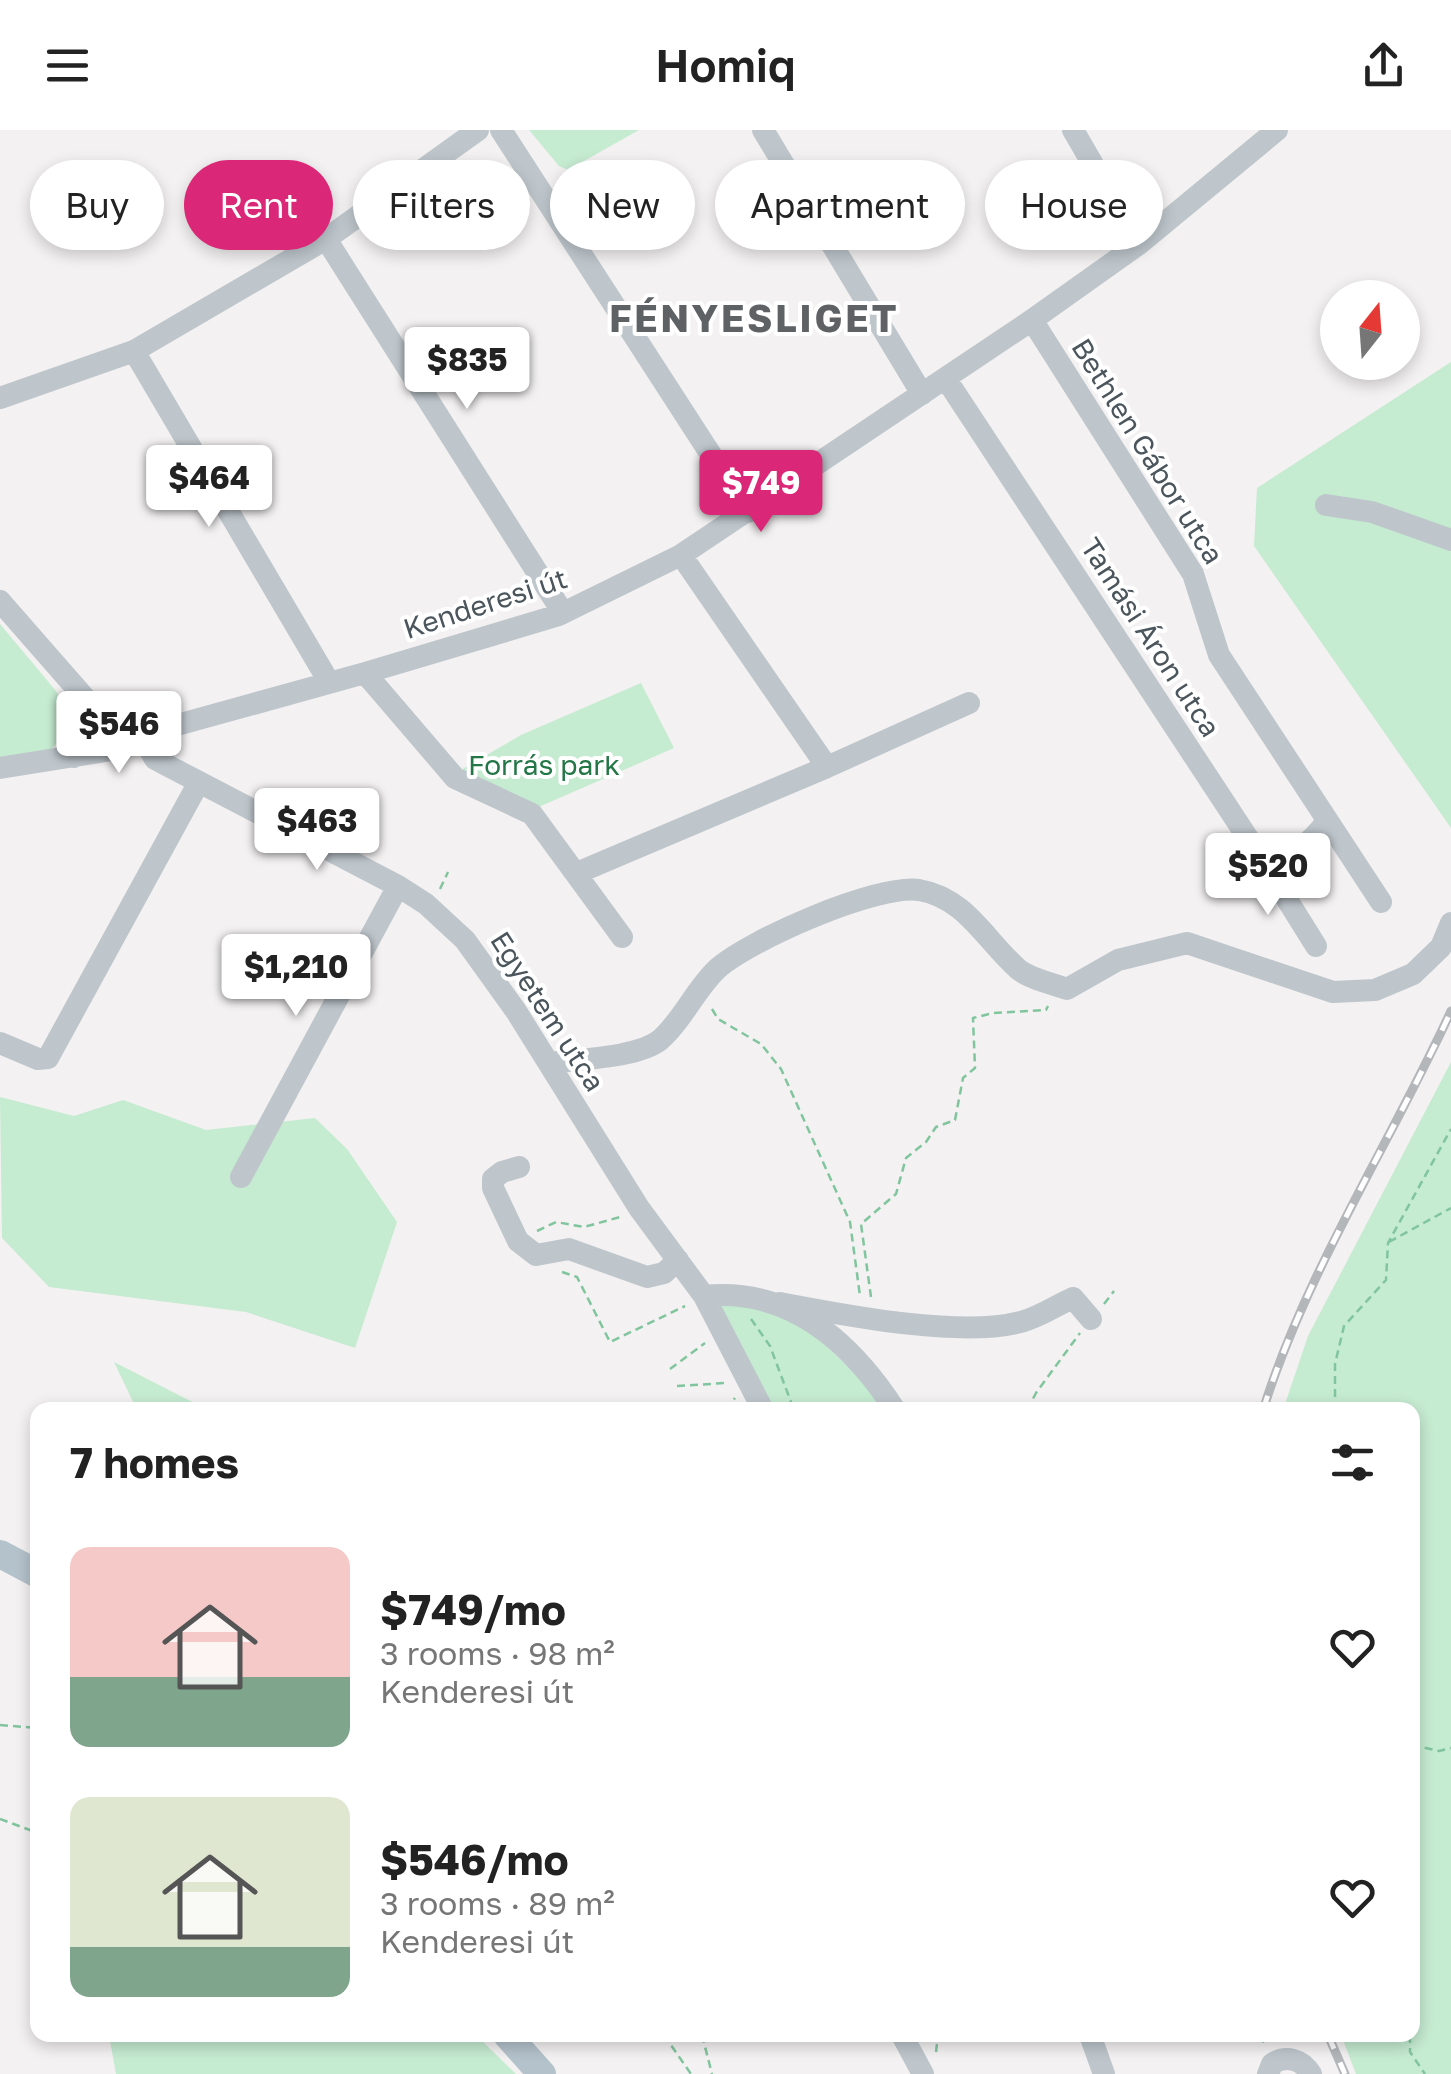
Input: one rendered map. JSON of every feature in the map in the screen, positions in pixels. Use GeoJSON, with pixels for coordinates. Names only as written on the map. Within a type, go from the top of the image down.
{"type":"FeatureCollection","features":[{"type":"Feature","properties":{"kind":"main road"},"geometry":{"type":"LineString","coordinates":[[0,1554],[30,1570]]}},
{"type":"Feature","properties":{"kind":"main road"},"geometry":{"type":"LineString","coordinates":[[513,2042],[542,2074]]}},
{"type":"Feature","properties":{"kind":"street"},"geometry":{"type":"LineString","coordinates":[[333,234],[478,130]]}},
{"type":"Feature","properties":{"kind":"street"},"geometry":{"type":"LineString","coordinates":[[501,130],[748,512]]}},
{"type":"Feature","properties":{"kind":"street"},"geometry":{"type":"LineString","coordinates":[[762,130],[922,394]]}},
{"type":"Feature","properties":{"kind":"street"},"geometry":{"type":"LineString","coordinates":[[1073,130],[1090,160]]}},
{"type":"Feature","properties":{"kind":"street","name":"Kenderesi út"},"geometry":{"type":"LineString","coordinates":[[1163,224],[1277,130]]}},
{"type":"Feature","properties":{"kind":"street"},"geometry":{"type":"LineString","coordinates":[[0,398],[134,351],[307,250]]}},
{"type":"Feature","properties":{"kind":"street"},"geometry":{"type":"LineString","coordinates":[[333,250],[563,613]]}},
{"type":"Feature","properties":{"kind":"street","name":"Kenderesi út"},"geometry":{"type":"LineString","coordinates":[[0,768],[118,750],[141,735],[563,613],[681,555],[1131,250]]}},
{"type":"Feature","properties":{"kind":"street","name":"Bethlen Gábor utca"},"geometry":{"type":"LineString","coordinates":[[1032,320],[1192,574],[1219,656],[1382,902]]}},
{"type":"Feature","properties":{"kind":"street"},"geometry":{"type":"LineString","coordinates":[[134,351],[329,682]]}},
{"type":"Feature","properties":{"kind":"street","name":"Tamási Áron utca"},"geometry":{"type":"LineString","coordinates":[[946,378],[1316,946]]}},
{"type":"Feature","properties":{"kind":"street"},"geometry":{"type":"LineString","coordinates":[[1326,505],[1372,512],[1451,540]]}},
{"type":"Feature","properties":{"kind":"street"},"geometry":{"type":"LineString","coordinates":[[681,555],[827,766]]}},
{"type":"Feature","properties":{"kind":"street","name":"Egyetem utca"},"geometry":{"type":"LineString","coordinates":[[0,601],[105,721],[141,735],[155,759],[398,886],[426,904],[466,940],[516,1010],[639,1208],[704,1296],[759,1402]]}},
{"type":"Feature","properties":{"kind":"street"},"geometry":{"type":"LineString","coordinates":[[365,673],[454,778],[532,814],[622,937]]}},
{"type":"Feature","properties":{"kind":"street"},"geometry":{"type":"LineString","coordinates":[[577,873],[969,703]]}},
{"type":"Feature","properties":{"kind":"street"},"geometry":{"type":"LineString","coordinates":[[74,758],[87,733],[105,721]]}},
{"type":"Feature","properties":{"kind":"street"},"geometry":{"type":"LineString","coordinates":[[0,1043],[38,1059],[48,1058],[199,782]]}},
{"type":"Feature","properties":{"kind":"street"},"geometry":{"type":"LineString","coordinates":[[1263,861],[1290,855],[1308,844],[1328,821]]}},
{"type":"Feature","properties":{"kind":"street"},"geometry":{"type":"LineString","coordinates":[[241,1178],[398,886]]}},
{"type":"Feature","properties":{"kind":"street"},"geometry":{"type":"LineString","coordinates":[[549,1063],[639,1050],[659,1040],[713,973],[732,956],[759,941],[894,890],[919,890],[944,898],[973,917],[1021,972],[1066,988],[1118,960],[1187,943],[1333,992],[1375,990],[1413,974],[1442,946],[1451,923]]}},
{"type":"Feature","properties":{"kind":"street"},"geometry":{"type":"LineString","coordinates":[[519,1167],[493,1179],[493,1188],[518,1241],[536,1255],[568,1249],[647,1277],[664,1273],[678,1260]]}},
{"type":"Feature","properties":{"kind":"street"},"geometry":{"type":"LineString","coordinates":[[704,1296],[732,1293],[868,1318],[985,1329],[1026,1321],[1073,1298],[1091,1319]]}},
{"type":"Feature","properties":{"kind":"street"},"geometry":{"type":"LineString","coordinates":[[780,1303],[834,1337],[872,1374],[890,1402]]}},
{"type":"Feature","properties":{"kind":"street"},"geometry":{"type":"LineString","coordinates":[[906,2042],[923,2074]]}},
{"type":"Feature","properties":{"kind":"street"},"geometry":{"type":"LineString","coordinates":[[1093,2042],[1104,2074]]}},
{"type":"Feature","properties":{"kind":"street"},"geometry":{"type":"LineString","coordinates":[[1268,2074],[1272,2064],[1289,2058],[1312,2074]]}},
{"type":"Feature","properties":{"kind":"path"},"geometry":{"type":"LineString","coordinates":[[868,1318],[862,1224],[896,1194],[906,1158],[926,1142],[936,1126],[955,1120],[963,1078],[975,1068],[973,1018],[994,1012],[1046,1010],[1056,985]]}},
{"type":"Feature","properties":{"kind":"path"},"geometry":{"type":"LineString","coordinates":[[711,1006],[718,1019],[761,1044],[788,1084],[850,1222],[868,1318]]}},
{"type":"Feature","properties":{"kind":"path"},"geometry":{"type":"LineString","coordinates":[[1335,1402],[1335,1364],[1344,1326],[1386,1280],[1388,1242],[1451,1128]]}},
{"type":"Feature","properties":{"kind":"path"},"geometry":{"type":"LineString","coordinates":[[518,1241],[556,1222],[584,1227],[604,1224],[639,1208]]}},
{"type":"Feature","properties":{"kind":"path"},"geometry":{"type":"LineString","coordinates":[[1388,1242],[1451,1208]]}},
{"type":"Feature","properties":{"kind":"path"},"geometry":{"type":"LineString","coordinates":[[560,1272],[577,1277],[610,1342],[704,1296]]}},
{"type":"Feature","properties":{"kind":"path"},"geometry":{"type":"LineString","coordinates":[[1032,1402],[1054,1366],[1114,1291]]}},
{"type":"Feature","properties":{"kind":"path"},"geometry":{"type":"LineString","coordinates":[[732,1293],[770,1346],[791,1402]]}},
{"type":"Feature","properties":{"kind":"path"},"geometry":{"type":"LineString","coordinates":[[670,1369],[722,1330]]}},
{"type":"Feature","properties":{"kind":"path"},"geometry":{"type":"LineString","coordinates":[[677,1386],[748,1381]]}},
{"type":"Feature","properties":{"kind":"path"},"geometry":{"type":"LineString","coordinates":[[0,1725],[30,1727]]}},
{"type":"Feature","properties":{"kind":"path"},"geometry":{"type":"LineString","coordinates":[[1420,1747],[1440,1751],[1451,1748]]}},
{"type":"Feature","properties":{"kind":"path"},"geometry":{"type":"LineString","coordinates":[[0,1819],[30,1830]]}},
{"type":"Feature","properties":{"kind":"path"},"geometry":{"type":"LineString","coordinates":[[669,2042],[692,2074]]}},
{"type":"Feature","properties":{"kind":"path"},"geometry":{"type":"LineString","coordinates":[[704,2042],[712,2074]]}},
{"type":"Feature","properties":{"kind":"path"},"geometry":{"type":"LineString","coordinates":[[1410,2042],[1410,2052],[1425,2074]]}},
{"type":"Feature","properties":{"kind":"green space"},"geometry":{"type":"Polygon","coordinates":[[[529,130],[639,130],[586,160],[554,160],[529,130]]]}},
{"type":"Feature","properties":{"kind":"green space"},"geometry":{"type":"Polygon","coordinates":[[[1451,362],[1451,828],[1254,546],[1257,488],[1451,362]]]}},
{"type":"Feature","properties":{"kind":"green space"},"geometry":{"type":"Polygon","coordinates":[[[0,624],[56,691],[65,708],[60,738],[49,753],[0,761],[0,624]]]}},
{"type":"Feature","properties":{"kind":"green space","name":"Forrás park"},"geometry":{"type":"Polygon","coordinates":[[[641,683],[674,748],[534,809],[459,771],[521,735],[641,683]]]}},
{"type":"Feature","properties":{"kind":"green space"},"geometry":{"type":"Polygon","coordinates":[[[1451,1062],[1451,2074],[1356,2074],[1344,2042],[1420,2042],[1420,1402],[1286,1402],[1308,1336],[1451,1062]]]}},
{"type":"Feature","properties":{"kind":"green space"},"geometry":{"type":"Polygon","coordinates":[[[0,1097],[74,1116],[123,1100],[206,1130],[315,1118],[347,1149],[397,1222],[355,1348],[246,1312],[49,1287],[2,1238],[0,1097]]]}},
{"type":"Feature","properties":{"kind":"green space"},"geometry":{"type":"Polygon","coordinates":[[[704,1296],[780,1303],[886,1402],[759,1402],[704,1296]]]}},
{"type":"Feature","properties":{"kind":"green space"},"geometry":{"type":"Polygon","coordinates":[[[114,1362],[192,1402],[133,1402],[114,1362]]]}},
{"type":"Feature","properties":{"kind":"green space"},"geometry":{"type":"Polygon","coordinates":[[[110,2042],[483,2042],[516,2074],[116,2074],[110,2042]]]}},
{"type":"Feature","properties":{"kind":"railway"},"geometry":{"type":"LineString","coordinates":[[1266,1402],[1302,1307],[1451,1011]]}},
{"type":"Feature","properties":{"kind":"railway"},"geometry":{"type":"LineString","coordinates":[[1331,2042],[1345,2074]]}},
{"type":"Feature","properties":{"kind":"district","name":"FÉNYESLIGET"},"geometry":{"type":"Point","coordinates":[754,317]}}]}
